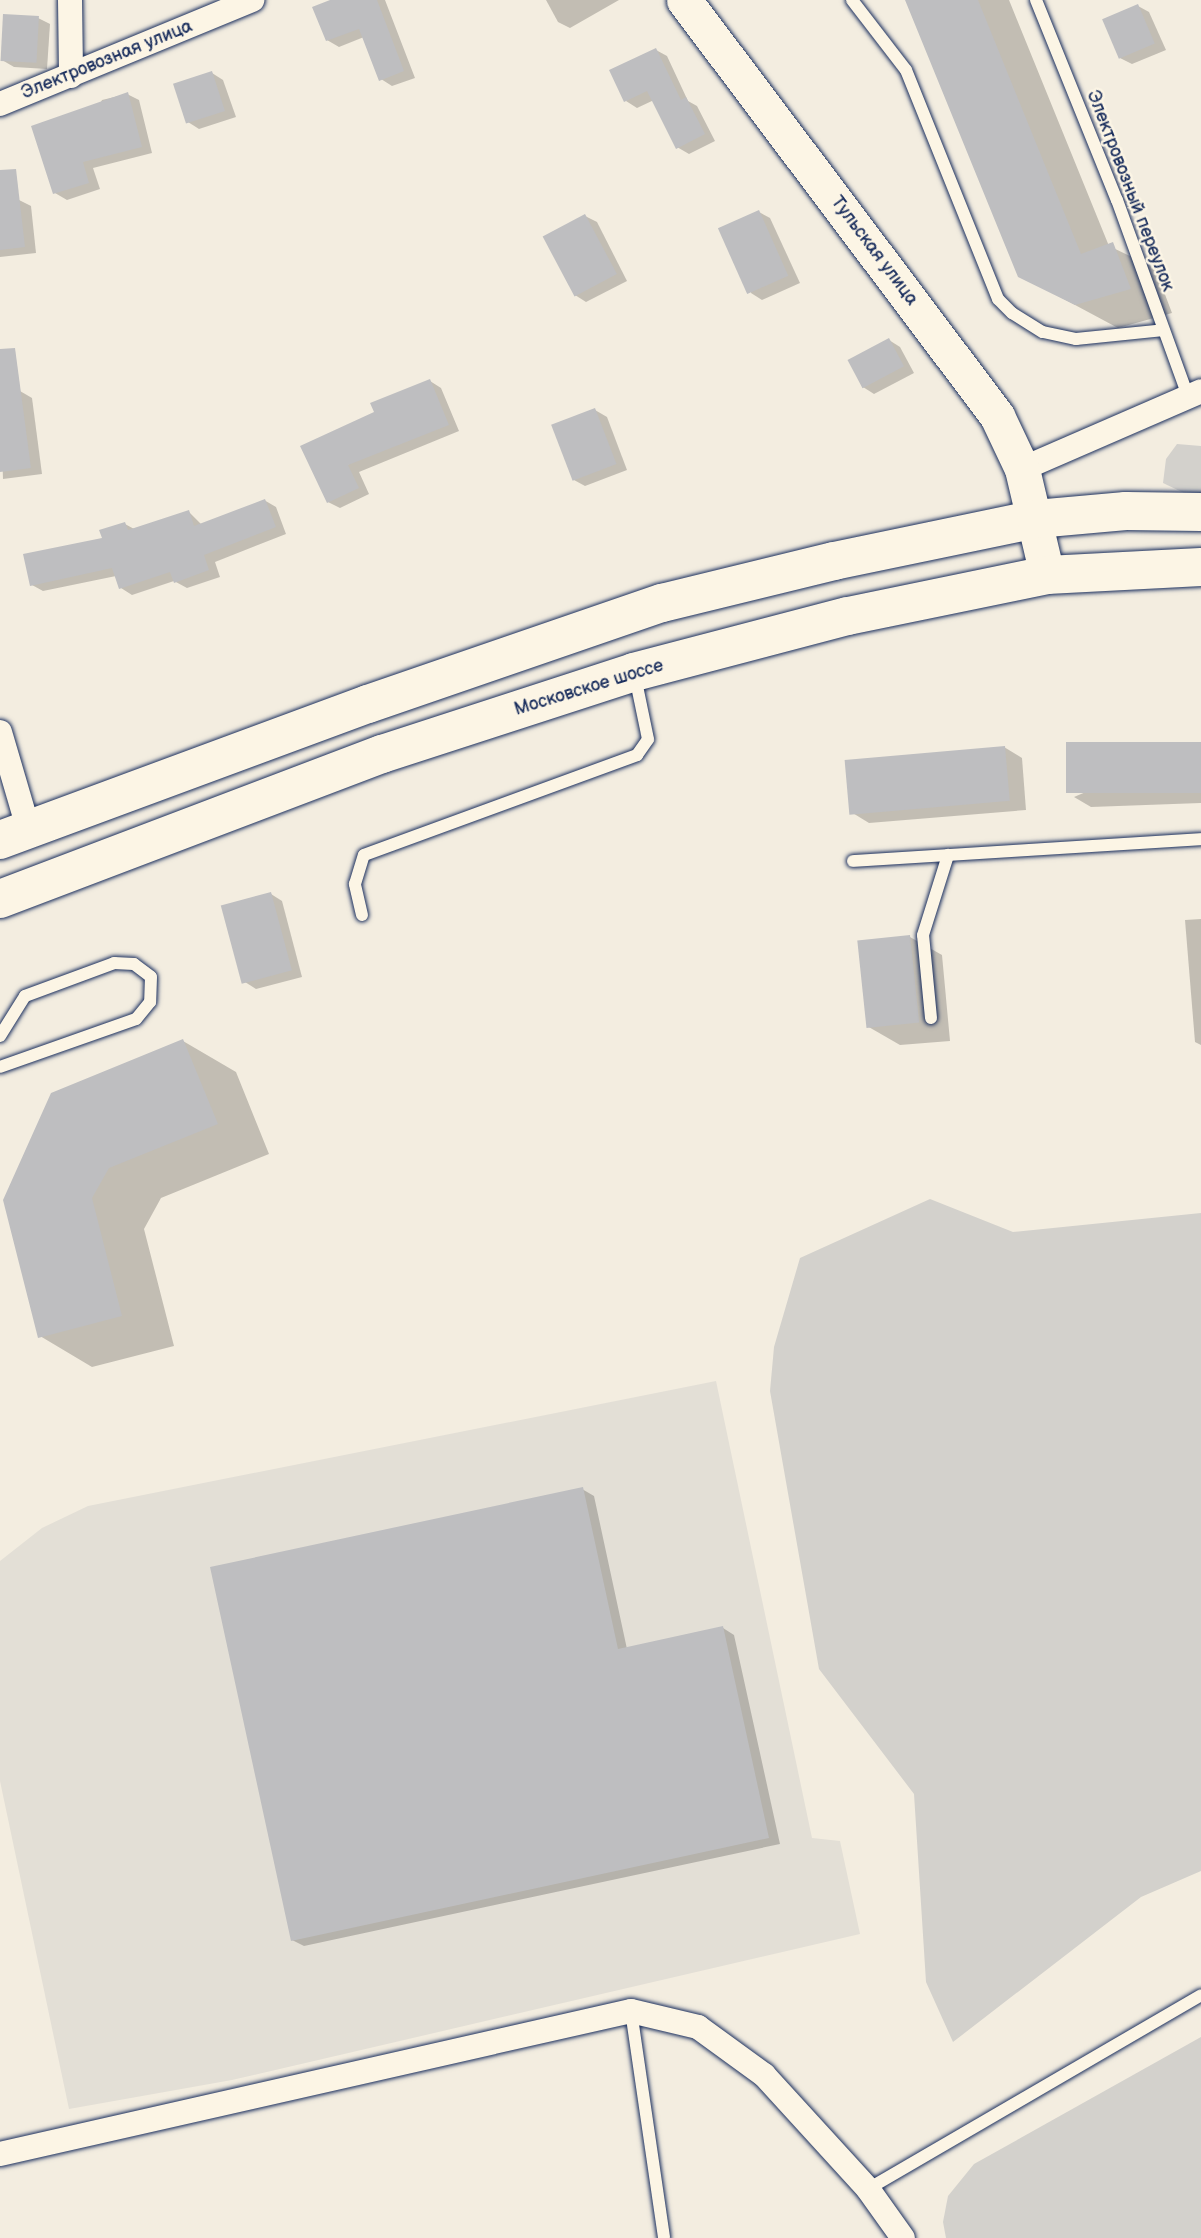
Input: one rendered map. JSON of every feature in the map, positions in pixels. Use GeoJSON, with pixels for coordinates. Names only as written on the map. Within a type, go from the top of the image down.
{"type":"FeatureCollection","features":[{"type":"Feature","properties":{"kind":"main road","name":"Тульская улица"},"geometry":{"type":"LineString","coordinates":[[684,0],[979,390],[1021,469],[1036,519],[1047,575]]}},
{"type":"Feature","properties":{"kind":"main road"},"geometry":{"type":"LineString","coordinates":[[14,834],[662,603],[834,561],[1036,519],[1126,511],[1201,512]]}},
{"type":"Feature","properties":{"kind":"main road","name":"Московское шоссе"},"geometry":{"type":"LineString","coordinates":[[0,899],[382,754],[634,672],[848,616],[1047,575],[1201,567]]}},
{"type":"Feature","properties":{"kind":"street"},"geometry":{"type":"LineString","coordinates":[[70,0],[71,76]]}},
{"type":"Feature","properties":{"kind":"street","name":"Электровозная улица"},"geometry":{"type":"LineString","coordinates":[[0,104],[252,0]]}},
{"type":"Feature","properties":{"kind":"street"},"geometry":{"type":"LineString","coordinates":[[1021,469],[1194,393]]}},
{"type":"Feature","properties":{"kind":"street"},"geometry":{"type":"LineString","coordinates":[[0,732],[14,834]]}},
{"type":"Feature","properties":{"kind":"street"},"geometry":{"type":"LineString","coordinates":[[0,2154],[631,2011],[698,2027],[764,2075],[868,2189],[903,2238]]}},
{"type":"Feature","properties":{"kind":"lane"},"geometry":{"type":"LineString","coordinates":[[852,0],[906,70],[998,299],[1043,332],[1076,340],[1164,330]]}},
{"type":"Feature","properties":{"kind":"lane","name":"Электровозный переулок"},"geometry":{"type":"LineString","coordinates":[[1035,0],[1117,201],[1164,330],[1194,393]]}},
{"type":"Feature","properties":{"kind":"lane"},"geometry":{"type":"LineString","coordinates":[[362,915],[355,884],[364,855],[637,755],[648,739],[634,672]]}},
{"type":"Feature","properties":{"kind":"lane"},"geometry":{"type":"LineString","coordinates":[[853,861],[1201,839]]}},
{"type":"Feature","properties":{"kind":"lane"},"geometry":{"type":"LineString","coordinates":[[931,1018],[923,935],[948,855]]}},
{"type":"Feature","properties":{"kind":"lane"},"geometry":{"type":"LineString","coordinates":[[0,1036],[25,996],[114,963],[134,964],[151,977],[150,1002],[136,1019],[0,1066]]}},
{"type":"Feature","properties":{"kind":"lane"},"geometry":{"type":"LineString","coordinates":[[868,2189],[1201,1995]]}},
{"type":"Feature","properties":{"kind":"lane"},"geometry":{"type":"LineString","coordinates":[[631,2011],[664,2238]]}},
{"type":"Feature","properties":{"kind":"shaded area"},"geometry":{"type":"Polygon","coordinates":[[[1177,444],[1201,446],[1201,493],[1184,493],[1163,483],[1166,459],[1177,444]]]}},
{"type":"Feature","properties":{"kind":"shaded area"},"geometry":{"type":"Polygon","coordinates":[[[930,1199],[1013,1232],[1201,1213],[1201,1871],[1141,1897],[953,2042],[926,1982],[914,1794],[819,1669],[770,1391],[774,1347],[800,1258],[930,1199]]]}},
{"type":"Feature","properties":{"kind":"shaded area"},"geometry":{"type":"Polygon","coordinates":[[[716,1381],[812,1838],[840,1841],[860,1934],[232,2080],[69,2109],[0,1781],[0,1561],[42,1528],[88,1506],[716,1381]]]}},
{"type":"Feature","properties":{"kind":"shaded area"},"geometry":{"type":"Polygon","coordinates":[[[1201,2037],[1201,2238],[946,2238],[943,2222],[948,2196],[974,2164],[1201,2037]]]}},
{"type":"Feature","properties":{"kind":"building"},"geometry":{"type":"Polygon","coordinates":[[[330,0],[377,0],[404,71],[379,81],[359,29],[326,41],[312,7],[330,0]]]}},
{"type":"Feature","properties":{"kind":"building"},"geometry":{"type":"Polygon","coordinates":[[[905,0],[978,0],[1081,254],[1113,242],[1131,289],[1075,305],[1018,277],[905,0]]]}},
{"type":"Feature","properties":{"kind":"building"},"geometry":{"type":"Polygon","coordinates":[[[1138,4],[1155,44],[1119,59],[1102,19],[1138,4]]]}},
{"type":"Feature","properties":{"kind":"building"},"geometry":{"type":"Polygon","coordinates":[[[3,14],[39,16],[36,63],[1,61],[3,14]]]}},
{"type":"Feature","properties":{"kind":"building"},"geometry":{"type":"Polygon","coordinates":[[[656,48],[681,100],[686,97],[705,134],[676,149],[647,91],[624,102],[609,70],[656,48]]]}},
{"type":"Feature","properties":{"kind":"building"},"geometry":{"type":"Polygon","coordinates":[[[212,71],[225,111],[186,124],[173,84],[212,71]]]}},
{"type":"Feature","properties":{"kind":"building"},"geometry":{"type":"Polygon","coordinates":[[[128,92],[142,147],[83,162],[89,183],[53,194],[31,126],[128,92]]]}},
{"type":"Feature","properties":{"kind":"building"},"geometry":{"type":"Polygon","coordinates":[[[16,169],[25,247],[0,250],[0,170],[16,169]]]}},
{"type":"Feature","properties":{"kind":"building"},"geometry":{"type":"Polygon","coordinates":[[[759,210],[788,276],[747,294],[718,228],[759,210]]]}},
{"type":"Feature","properties":{"kind":"building"},"geometry":{"type":"Polygon","coordinates":[[[585,214],[617,274],[575,297],[543,237],[585,214]]]}},
{"type":"Feature","properties":{"kind":"building"},"geometry":{"type":"Polygon","coordinates":[[[889,338],[904,366],[863,388],[848,360],[889,338]]]}},
{"type":"Feature","properties":{"kind":"building"},"geometry":{"type":"Polygon","coordinates":[[[15,348],[31,468],[0,472],[0,349],[15,348]]]}},
{"type":"Feature","properties":{"kind":"building"},"geometry":{"type":"Polygon","coordinates":[[[430,379],[449,425],[348,465],[359,488],[327,503],[300,446],[374,412],[370,403],[430,379]]]}},
{"type":"Feature","properties":{"kind":"building"},"geometry":{"type":"Polygon","coordinates":[[[595,408],[617,464],[573,481],[551,425],[595,408]]]}},
{"type":"Feature","properties":{"kind":"building"},"geometry":{"type":"Polygon","coordinates":[[[265,499],[276,527],[204,555],[209,570],[174,583],[170,572],[119,589],[112,568],[30,586],[23,554],[102,538],[99,530],[125,522],[128,530],[189,510],[194,526],[265,499]]]}},
{"type":"Feature","properties":{"kind":"building"},"geometry":{"type":"Polygon","coordinates":[[[1066,742],[1201,742],[1201,793],[1066,793],[1066,742]]]}},
{"type":"Feature","properties":{"kind":"building"},"geometry":{"type":"Polygon","coordinates":[[[1005,746],[1010,801],[849,815],[845,760],[1005,746]]]}},
{"type":"Feature","properties":{"kind":"building"},"geometry":{"type":"Polygon","coordinates":[[[271,892],[292,970],[242,984],[221,905],[271,892]]]}},
{"type":"Feature","properties":{"kind":"building"},"geometry":{"type":"Polygon","coordinates":[[[910,935],[919,1023],[866,1028],[857,941],[910,935]]]}},
{"type":"Feature","properties":{"kind":"building"},"geometry":{"type":"Polygon","coordinates":[[[183,1039],[218,1124],[109,1168],[92,1198],[122,1316],[38,1338],[3,1200],[51,1093],[183,1039]]]}},
{"type":"Feature","properties":{"kind":"building"},"geometry":{"type":"Polygon","coordinates":[[[583,1487],[618,1649],[723,1626],[769,1838],[291,1941],[210,1567],[583,1487]]]}}]}
